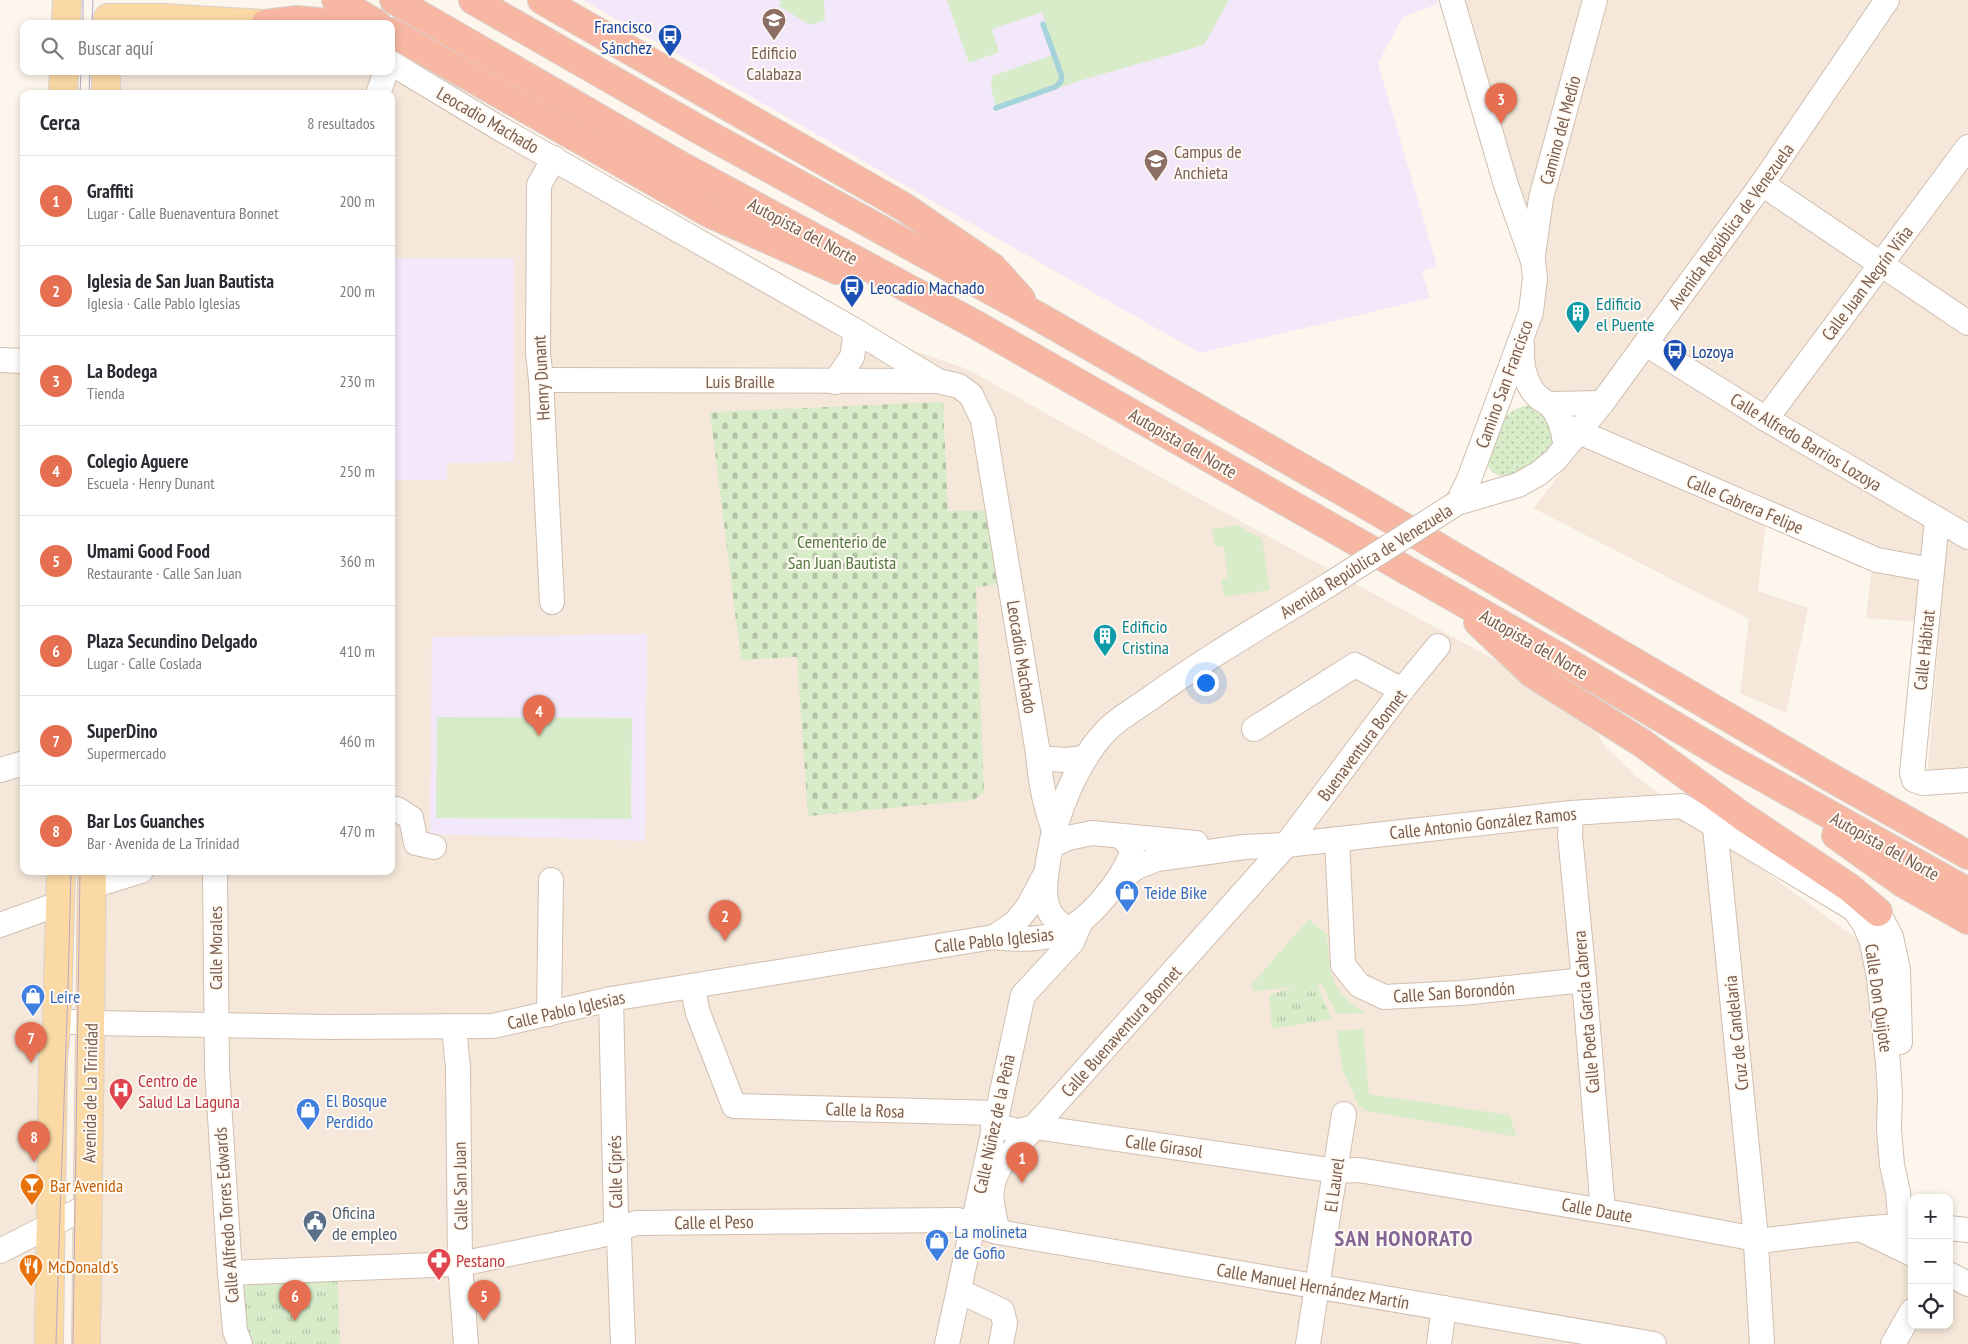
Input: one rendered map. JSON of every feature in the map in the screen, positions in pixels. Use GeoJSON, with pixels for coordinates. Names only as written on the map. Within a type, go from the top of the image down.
{"type":"FeatureCollection","features":[{"type":"Feature","properties":{"kind":"highway"},"geometry":{"type":"LineString","coordinates":[[336,0],[370,20]]}},
{"type":"Feature","properties":{"kind":"highway","name":"Autopista del Norte"},"geometry":{"type":"LineString","coordinates":[[394,0],[683,167],[978,326],[1564,660],[1732,760],[1968,892]]}},
{"type":"Feature","properties":{"kind":"highway","name":"Autopista del Norte"},"geometry":{"type":"LineString","coordinates":[[473,0],[698,129],[1034,314],[1377,511],[1835,780],[1968,855]]}},
{"type":"Feature","properties":{"kind":"highway"},"geometry":{"type":"LineString","coordinates":[[542,0],[904,206],[992,266],[1034,314]]}},
{"type":"Feature","properties":{"kind":"highway"},"geometry":{"type":"LineString","coordinates":[[395,34],[627,168],[710,213],[837,270],[867,266]]}},
{"type":"Feature","properties":{"kind":"highway"},"geometry":{"type":"LineString","coordinates":[[395,51],[627,168]]}},
{"type":"Feature","properties":{"kind":"highway"},"geometry":{"type":"LineString","coordinates":[[1456,599],[1502,646],[1533,674],[1642,743],[1742,816],[1850,888],[1878,912]]}},
{"type":"Feature","properties":{"kind":"highway"},"geometry":{"type":"LineString","coordinates":[[1732,760],[1903,883],[1968,920]]}},
{"type":"Feature","properties":{"kind":"highway"},"geometry":{"type":"LineString","coordinates":[[1835,780],[1904,798],[1968,833]]}},
{"type":"Feature","properties":{"kind":"main road"},"geometry":{"type":"LineString","coordinates":[[66,20],[67,0]]}},
{"type":"Feature","properties":{"kind":"main road"},"geometry":{"type":"LineString","coordinates":[[108,14],[196,20]]}},
{"type":"Feature","properties":{"kind":"main road"},"geometry":{"type":"LineString","coordinates":[[63,90],[64,75]]}},
{"type":"Feature","properties":{"kind":"main road"},"geometry":{"type":"LineString","coordinates":[[106,75],[106,90]]}},
{"type":"Feature","properties":{"kind":"main road","name":"Avenida de La Trinidad"},"geometry":{"type":"LineString","coordinates":[[49,1344],[53,1060],[57,1021],[61,875]]}},
{"type":"Feature","properties":{"kind":"main road","name":"Avenida de La Trinidad"},"geometry":{"type":"LineString","coordinates":[[86,1344],[92,879]]}},
{"type":"Feature","properties":{"kind":"street"},"geometry":{"type":"LineString","coordinates":[[1452,0],[1510,195],[1533,262]]}},
{"type":"Feature","properties":{"kind":"street","name":"Camino del Medio"},"geometry":{"type":"LineString","coordinates":[[1533,262],[1541,198],[1596,0]]}},
{"type":"Feature","properties":{"kind":"street","name":"Avenida República de Venezuela"},"geometry":{"type":"LineString","coordinates":[[1047,871],[1052,838],[1063,802],[1085,758],[1106,730],[1165,688],[1457,503],[1505,490],[1538,474],[1554,460],[1568,435],[1602,403],[1762,184],[1887,0]]}},
{"type":"Feature","properties":{"kind":"street","name":"Leocadio Machado"},"geometry":{"type":"LineString","coordinates":[[395,65],[499,128],[856,331],[938,381],[959,386],[971,395],[983,420],[1039,755],[1041,787],[1052,838]]}},
{"type":"Feature","properties":{"kind":"street"},"geometry":{"type":"LineString","coordinates":[[379,90],[385,75]]}},
{"type":"Feature","properties":{"kind":"street","name":"Calle Juan Negrín Viña"},"geometry":{"type":"LineString","coordinates":[[1766,419],[1968,147]]}},
{"type":"Feature","properties":{"kind":"street","name":"Henry Dunant"},"geometry":{"type":"LineString","coordinates":[[552,602],[538,353],[539,185],[554,158]]}},
{"type":"Feature","properties":{"kind":"street"},"geometry":{"type":"LineString","coordinates":[[1762,184],[1968,323]]}},
{"type":"Feature","properties":{"kind":"street"},"geometry":{"type":"LineString","coordinates":[[1510,195],[1520,198],[1541,198]]}},
{"type":"Feature","properties":{"kind":"street","name":"Camino San Francisco"},"geometry":{"type":"LineString","coordinates":[[1457,503],[1476,459],[1531,312],[1535,278],[1533,262]]}},
{"type":"Feature","properties":{"kind":"street"},"geometry":{"type":"LineString","coordinates":[[835,382],[852,357],[856,331]]}},
{"type":"Feature","properties":{"kind":"street"},"geometry":{"type":"LineString","coordinates":[[1522,334],[1521,354],[1524,374],[1530,389],[1545,401],[1568,435]]}},
{"type":"Feature","properties":{"kind":"street","name":"Calle Alfredo Barrios Lozoya"},"geometry":{"type":"LineString","coordinates":[[1646,344],[1766,419],[1968,537]]}},
{"type":"Feature","properties":{"kind":"street"},"geometry":{"type":"LineString","coordinates":[[0,360],[20,361]]}},
{"type":"Feature","properties":{"kind":"street","name":"Luis Braille"},"geometry":{"type":"LineString","coordinates":[[541,380],[938,381]]}},
{"type":"Feature","properties":{"kind":"street"},"geometry":{"type":"LineString","coordinates":[[1490,419],[1510,403],[1524,398],[1545,401],[1602,403]]}},
{"type":"Feature","properties":{"kind":"street","name":"Calle Cabrera Felipe"},"geometry":{"type":"LineString","coordinates":[[1568,435],[1877,560],[1932,570]]}},
{"type":"Feature","properties":{"kind":"street"},"geometry":{"type":"LineString","coordinates":[[1476,459],[1487,477],[1505,490]]}},
{"type":"Feature","properties":{"kind":"street","name":"Calle Hábitat"},"geometry":{"type":"LineString","coordinates":[[1937,520],[1912,773],[1914,780],[1923,784],[1968,780]]}},
{"type":"Feature","properties":{"kind":"street","name":"Buenaventura Bonnet"},"geometry":{"type":"LineString","coordinates":[[1286,844],[1402,690],[1438,646]]}},
{"type":"Feature","properties":{"kind":"street"},"geometry":{"type":"LineString","coordinates":[[1254,729],[1356,665],[1402,690]]}},
{"type":"Feature","properties":{"kind":"street"},"geometry":{"type":"LineString","coordinates":[[1039,755],[1065,760],[1085,758]]}},
{"type":"Feature","properties":{"kind":"street","name":"Leocadio Machado"},"geometry":{"type":"LineString","coordinates":[[1039,755],[1063,802],[1075,819],[1092,833]]}},
{"type":"Feature","properties":{"kind":"street"},"geometry":{"type":"LineString","coordinates":[[0,770],[20,764]]}},
{"type":"Feature","properties":{"kind":"street","name":"Calle Antonio González Ramos"},"geometry":{"type":"LineString","coordinates":[[1120,879],[1137,867],[1157,859],[1245,847],[1571,813],[1682,806],[1715,827]]}},
{"type":"Feature","properties":{"kind":"street"},"geometry":{"type":"LineString","coordinates":[[395,809],[411,818],[416,843],[434,847]]}},
{"type":"Feature","properties":{"kind":"street","name":"Calle Poeta García Cabrera"},"geometry":{"type":"LineString","coordinates":[[1571,813],[1570,835],[1584,980],[1602,1211]]}},
{"type":"Feature","properties":{"kind":"street","name":"Calle Don Quijote"},"geometry":{"type":"LineString","coordinates":[[1715,827],[1854,909],[1865,925],[1872,942],[1879,978],[1888,1063],[1890,1095],[1889,1129],[1892,1165],[1898,1192],[1900,1216],[1908,1228]]}},
{"type":"Feature","properties":{"kind":"street","name":"Cruz de Candelaria"},"geometry":{"type":"LineString","coordinates":[[1715,827],[1756,1239],[1762,1344]]}},
{"type":"Feature","properties":{"kind":"street"},"geometry":{"type":"LineString","coordinates":[[1052,838],[1068,838],[1092,833]]}},
{"type":"Feature","properties":{"kind":"street","name":"Calle Antonio González Ramos"},"geometry":{"type":"LineString","coordinates":[[1092,833],[1245,847]]}},
{"type":"Feature","properties":{"kind":"street"},"geometry":{"type":"LineString","coordinates":[[1047,871],[1045,896],[1049,910],[1055,919],[1074,927],[1090,915],[1120,879],[1132,853],[1130,846],[1122,837]]}},
{"type":"Feature","properties":{"kind":"street","name":"Calle San Borondón"},"geometry":{"type":"LineString","coordinates":[[1337,838],[1343,965],[1359,985],[1384,997],[1462,993],[1584,980]]}},
{"type":"Feature","properties":{"kind":"street","name":"Calle Buenaventura Bonnet"},"geometry":{"type":"LineString","coordinates":[[998,1232],[990,1189],[993,1179],[1003,1162],[1286,844]]}},
{"type":"Feature","properties":{"kind":"street"},"geometry":{"type":"LineString","coordinates":[[994,937],[1015,923],[1028,907],[1047,871]]}},
{"type":"Feature","properties":{"kind":"street"},"geometry":{"type":"LineString","coordinates":[[92,879],[116,875]]}},
{"type":"Feature","properties":{"kind":"street","name":"Calle Morales"},"geometry":{"type":"LineString","coordinates":[[215,875],[215,1025]]}},
{"type":"Feature","properties":{"kind":"street"},"geometry":{"type":"LineString","coordinates":[[549,1014],[551,880]]}},
{"type":"Feature","properties":{"kind":"street"},"geometry":{"type":"LineString","coordinates":[[0,925],[60,903]]}},
{"type":"Feature","properties":{"kind":"street","name":"Calle Don Quijote"},"geometry":{"type":"LineString","coordinates":[[1878,912],[1891,937],[1898,969],[1904,1157],[1898,1192]]}},
{"type":"Feature","properties":{"kind":"street","name":"Calle Pablo Iglesias"},"geometry":{"type":"LineString","coordinates":[[57,1021],[215,1025],[493,1026],[611,999],[994,937],[1012,939],[1035,938],[1054,935],[1074,927]]}},
{"type":"Feature","properties":{"kind":"street","name":"Calle Núñez de la Peña"},"geometry":{"type":"LineString","coordinates":[[947,1344],[994,1119],[1023,995],[1072,942],[1074,927]]}},
{"type":"Feature","properties":{"kind":"street","name":"Calle la Rosa"},"geometry":{"type":"LineString","coordinates":[[692,986],[698,1013],[734,1106],[994,1119]]}},
{"type":"Feature","properties":{"kind":"street","name":"Calle Ciprés"},"geometry":{"type":"LineString","coordinates":[[611,999],[616,1219],[623,1344]]}},
{"type":"Feature","properties":{"kind":"street","name":"Calle Alfredo Torres Edwards"},"geometry":{"type":"LineString","coordinates":[[215,1025],[230,1272],[235,1331],[240,1344]]}},
{"type":"Feature","properties":{"kind":"street","name":"Calle San Juan"},"geometry":{"type":"LineString","coordinates":[[454,1027],[458,1068],[460,1264],[466,1344]]}},
{"type":"Feature","properties":{"kind":"street","name":"El Laurel"},"geometry":{"type":"LineString","coordinates":[[1308,1344],[1344,1114]]}},
{"type":"Feature","properties":{"kind":"street","name":"Calle Girasol"},"geometry":{"type":"LineString","coordinates":[[994,1119],[1018,1131],[1035,1127],[1336,1171]]}},
{"type":"Feature","properties":{"kind":"street","name":"Calle Daute"},"geometry":{"type":"LineString","coordinates":[[1336,1171],[1360,1170],[1756,1239],[1767,1240],[1859,1229],[1908,1229]]}},
{"type":"Feature","properties":{"kind":"street"},"geometry":{"type":"LineString","coordinates":[[0,1251],[88,1206]]}},
{"type":"Feature","properties":{"kind":"street","name":"Calle el Peso"},"geometry":{"type":"LineString","coordinates":[[230,1272],[460,1264],[602,1235],[636,1222],[958,1220],[972,1224]]}},
{"type":"Feature","properties":{"kind":"street","name":"Calle Manuel Hernández Martín"},"geometry":{"type":"LineString","coordinates":[[972,1224],[998,1232],[1444,1308],[1584,1338],[1654,1344]]}},
{"type":"Feature","properties":{"kind":"street"},"geometry":{"type":"LineString","coordinates":[[1953,1228],[1968,1230]]}},
{"type":"Feature","properties":{"kind":"street"},"geometry":{"type":"LineString","coordinates":[[1859,1229],[1908,1252]]}},
{"type":"Feature","properties":{"kind":"street"},"geometry":{"type":"LineString","coordinates":[[1953,1276],[1968,1284]]}},
{"type":"Feature","properties":{"kind":"street"},"geometry":{"type":"LineString","coordinates":[[959,1291],[1002,1311],[1005,1324],[1001,1344]]}},
{"type":"Feature","properties":{"kind":"street"},"geometry":{"type":"LineString","coordinates":[[1439,1344],[1444,1308]]}},
{"type":"Feature","properties":{"kind":"street"},"geometry":{"type":"LineString","coordinates":[[1893,1344],[1908,1318]]}},
{"type":"Feature","properties":{"kind":"shaded area","name":"Campus de Anchieta"},"geometry":{"type":"Polygon","coordinates":[[[583,0],[1437,0],[1438,4],[1403,17],[1378,63],[1437,266],[1422,271],[1430,298],[1200,353],[583,0]]]}},
{"type":"Feature","properties":{"kind":"shaded area"},"geometry":{"type":"Polygon","coordinates":[[[1463,0],[1968,0],[1968,780],[1927,779],[1940,624],[1866,618],[1872,566],[1766,521],[1758,591],[1808,608],[1786,713],[1740,693],[1749,619],[1533,508],[1599,425],[1544,387],[1531,372],[1527,352],[1545,292],[1463,0]]]}},
{"type":"Feature","properties":{"kind":"shaded area"},"geometry":{"type":"Polygon","coordinates":[[[395,73],[856,331],[967,369],[1579,706],[1605,746],[1637,777],[1864,944],[1908,1232],[1908,1329],[1953,1329],[1953,1284],[1968,1293],[1968,1344],[94,1344],[100,875],[395,875],[395,90],[115,90],[117,75],[395,75],[395,73]]]}},
{"type":"Feature","properties":{"kind":"shaded area"},"geometry":{"type":"Polygon","coordinates":[[[395,258],[514,258],[514,462],[447,463],[447,480],[395,480],[395,258]]]}},
{"type":"Feature","properties":{"kind":"shaded area"},"geometry":{"type":"Polygon","coordinates":[[[0,362],[20,363],[20,875],[51,875],[39,1344],[0,1344],[0,362]]]}},
{"type":"Feature","properties":{"kind":"shaded area"},"geometry":{"type":"Polygon","coordinates":[[[647,634],[645,841],[430,834],[432,637],[647,634]]]}},
{"type":"Feature","properties":{"kind":"green space"},"geometry":{"type":"Polygon","coordinates":[[[778,0],[824,0],[825,20],[810,25],[779,6],[781,2],[778,0]]]}},
{"type":"Feature","properties":{"kind":"green space"},"geometry":{"type":"Polygon","coordinates":[[[947,0],[1229,0],[1204,45],[1082,80],[997,110],[991,88],[992,76],[1056,54],[1042,12],[992,29],[999,52],[969,63],[947,0]]]}},
{"type":"Feature","properties":{"kind":"green space","name":"Cementerio de San Juan Bautista"},"geometry":{"type":"Polygon","coordinates":[[[943,402],[948,511],[991,511],[1001,584],[976,587],[984,792],[974,800],[808,816],[797,657],[741,660],[710,412],[943,402]]]}},
{"type":"Feature","properties":{"kind":"green space"},"geometry":{"type":"Polygon","coordinates":[[[1525,406],[1533,406],[1547,412],[1552,432],[1552,443],[1549,449],[1531,466],[1515,474],[1501,476],[1493,472],[1487,464],[1497,428],[1508,414],[1525,406]]]}},
{"type":"Feature","properties":{"kind":"green space"},"geometry":{"type":"Polygon","coordinates":[[[1237,525],[1262,539],[1270,590],[1224,597],[1221,579],[1228,577],[1223,546],[1215,547],[1212,529],[1237,525]]]}},
{"type":"Feature","properties":{"kind":"green space"},"geometry":{"type":"Polygon","coordinates":[[[437,717],[632,718],[631,819],[436,818],[437,717]]]}},
{"type":"Feature","properties":{"kind":"green space"},"geometry":{"type":"Polygon","coordinates":[[[1309,919],[1327,935],[1331,972],[1339,990],[1355,1006],[1367,1013],[1336,1014],[1322,984],[1255,991],[1250,986],[1309,919]]]}},
{"type":"Feature","properties":{"kind":"green space"},"geometry":{"type":"Polygon","coordinates":[[[1316,980],[1331,1019],[1272,1029],[1269,995],[1316,980]]]}},
{"type":"Feature","properties":{"kind":"green space"},"geometry":{"type":"Polygon","coordinates":[[[1363,1029],[1369,1094],[1509,1115],[1517,1137],[1362,1110],[1363,1107],[1359,1106],[1342,1069],[1337,1031],[1363,1029]]]}},
{"type":"Feature","properties":{"kind":"green space"},"geometry":{"type":"Polygon","coordinates":[[[337,1267],[340,1344],[240,1344],[230,1273],[337,1267]]]}},
{"type":"Feature","properties":{"kind":"waterway"},"geometry":{"type":"LineString","coordinates":[[996,108],[1055,87],[1061,82],[1061,74],[1043,24]]}},
{"type":"Feature","properties":{"kind":"tram line"},"geometry":{"type":"LineString","coordinates":[[83,0],[83,20]]}},
{"type":"Feature","properties":{"kind":"tram line"},"geometry":{"type":"LineString","coordinates":[[92,20],[93,0]]}},
{"type":"Feature","properties":{"kind":"tram line"},"geometry":{"type":"LineString","coordinates":[[80,90],[81,75]]}},
{"type":"Feature","properties":{"kind":"tram line"},"geometry":{"type":"LineString","coordinates":[[89,90],[90,75]]}},
{"type":"Feature","properties":{"kind":"tram line"},"geometry":{"type":"LineString","coordinates":[[56,1344],[71,875]]}},
{"type":"Feature","properties":{"kind":"tram line"},"geometry":{"type":"LineString","coordinates":[[73,1344],[80,875]]}},
{"type":"Feature","properties":{"kind":"place","name":"Edificio Calabaza"},"geometry":{"type":"Point","coordinates":[774,41]}},
{"type":"Feature","properties":{"kind":"place","name":"Francisco Sánchez"},"geometry":{"type":"Point","coordinates":[670,57]}},
{"type":"Feature","properties":{"kind":"place","name":"La Bodega"},"geometry":{"type":"Point","coordinates":[1501,124]}},
{"type":"Feature","properties":{"kind":"place","name":"Campus de Anchieta"},"geometry":{"type":"Point","coordinates":[1156,182]}},
{"type":"Feature","properties":{"kind":"place","name":"Leocadio Machado"},"geometry":{"type":"Point","coordinates":[852,308]}},
{"type":"Feature","properties":{"kind":"place","name":"Edificio el Puente"},"geometry":{"type":"Point","coordinates":[1578,334]}},
{"type":"Feature","properties":{"kind":"place","name":"Lozoya"},"geometry":{"type":"Point","coordinates":[1675,372]}},
{"type":"Feature","properties":{"kind":"place","name":"Edificio Cristina"},"geometry":{"type":"Point","coordinates":[1105,657]}},
{"type":"Feature","properties":{"kind":"place","name":"Colegio Aguere"},"geometry":{"type":"Point","coordinates":[539,736]}},
{"type":"Feature","properties":{"kind":"place","name":"Teide Bike"},"geometry":{"type":"Point","coordinates":[1127,913]}},
{"type":"Feature","properties":{"kind":"place","name":"Iglesia de San Juan Bautista"},"geometry":{"type":"Point","coordinates":[725,941]}},
{"type":"Feature","properties":{"kind":"place","name":"Leire"},"geometry":{"type":"Point","coordinates":[33,1017]}},
{"type":"Feature","properties":{"kind":"place","name":"SuperDino"},"geometry":{"type":"Point","coordinates":[31,1063]}},
{"type":"Feature","properties":{"kind":"place","name":"Centro de Salud La Laguna"},"geometry":{"type":"Point","coordinates":[121,1111]}},
{"type":"Feature","properties":{"kind":"place","name":"El Bosque Perdido"},"geometry":{"type":"Point","coordinates":[308,1131]}},
{"type":"Feature","properties":{"kind":"place","name":"Bar Los Guanches"},"geometry":{"type":"Point","coordinates":[34,1162]}},
{"type":"Feature","properties":{"kind":"place","name":"Graffiti"},"geometry":{"type":"Point","coordinates":[1022,1183]}},
{"type":"Feature","properties":{"kind":"place","name":"Bar Avenida"},"geometry":{"type":"Point","coordinates":[32,1206]}},
{"type":"Feature","properties":{"kind":"place","name":"Oficina de empleo"},"geometry":{"type":"Point","coordinates":[315,1243]}},
{"type":"Feature","properties":{"kind":"place","name":"La molineta de Gofio"},"geometry":{"type":"Point","coordinates":[937,1262]}},
{"type":"Feature","properties":{"kind":"place","name":"Pestano"},"geometry":{"type":"Point","coordinates":[439,1281]}},
{"type":"Feature","properties":{"kind":"place","name":"McDonald's"},"geometry":{"type":"Point","coordinates":[31,1287]}},
{"type":"Feature","properties":{"kind":"place","name":"Plaza Secundino Delgado"},"geometry":{"type":"Point","coordinates":[295,1321]}},
{"type":"Feature","properties":{"kind":"place","name":"Umami Good Food"},"geometry":{"type":"Point","coordinates":[484,1321]}},
{"type":"Feature","properties":{"kind":"district","name":"SAN HONORATO"},"geometry":{"type":"Point","coordinates":[1404,1238]}}]}
